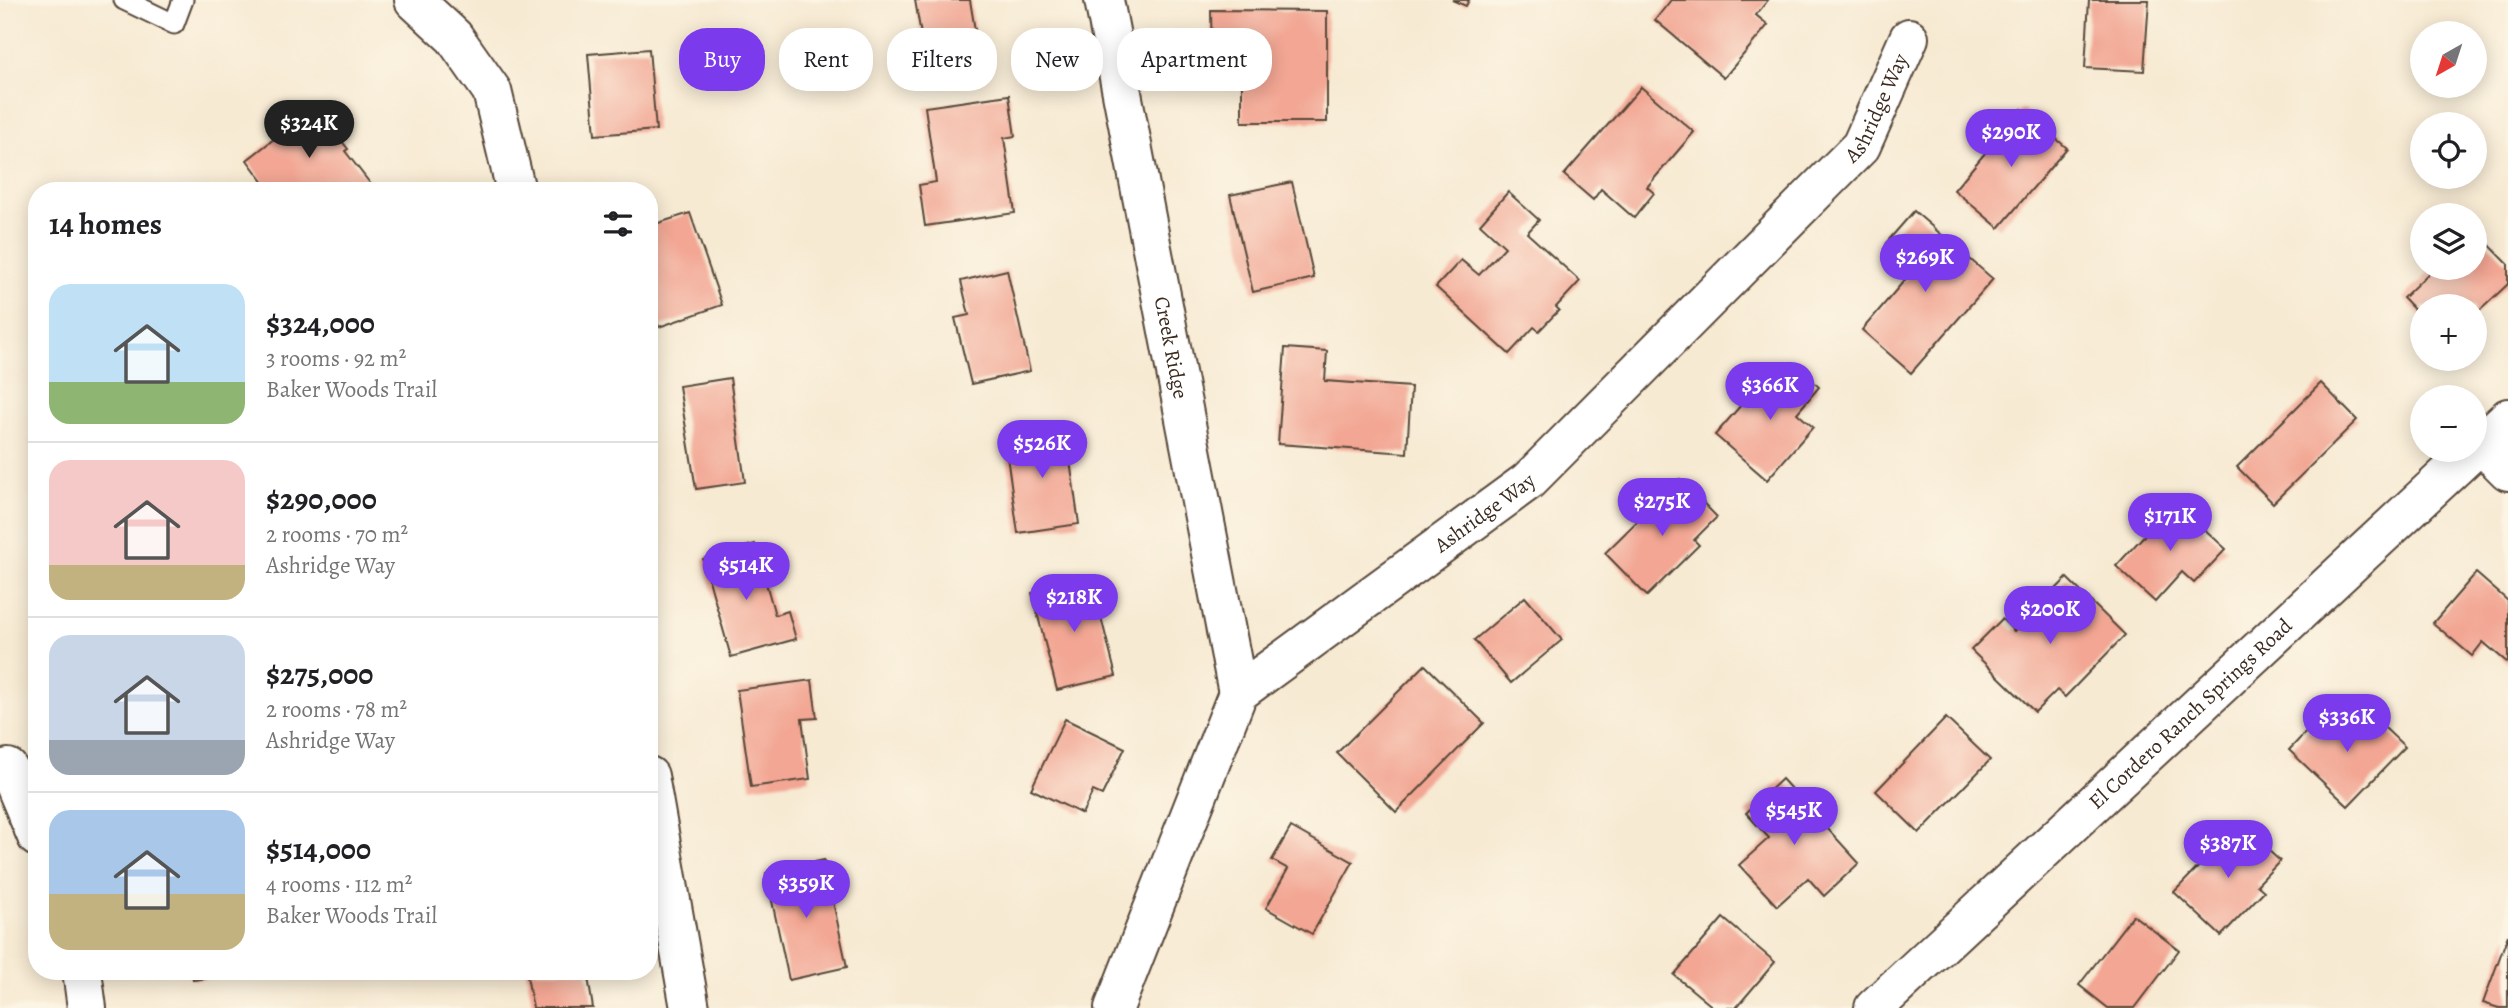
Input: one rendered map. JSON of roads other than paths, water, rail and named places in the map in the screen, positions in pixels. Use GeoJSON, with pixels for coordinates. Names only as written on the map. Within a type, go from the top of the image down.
{"type":"FeatureCollection","features":[{"type":"Feature","properties":{"kind":"street"},"geometry":{"type":"LineString","coordinates":[[414,0],[454,37],[492,91],[514,182]]}},
{"type":"Feature","properties":{"kind":"street","name":"Creek Ridge"},"geometry":{"type":"LineString","coordinates":[[1104,0],[1238,693]]}},
{"type":"Feature","properties":{"kind":"street","name":"Ashridge Way"},"geometry":{"type":"LineString","coordinates":[[1238,693],[1528,481],[1861,146],[1909,38]]}},
{"type":"Feature","properties":{"kind":"street","name":"El Cordero Ranch Springs Road"},"geometry":{"type":"LineString","coordinates":[[2487,438],[2508,418]]}},
{"type":"Feature","properties":{"kind":"street"},"geometry":{"type":"LineString","coordinates":[[2487,450],[2508,471]]}},
{"type":"Feature","properties":{"kind":"street","name":"El Cordero Ranch Springs Road"},"geometry":{"type":"LineString","coordinates":[[1874,1008],[2462,462]]}},
{"type":"Feature","properties":{"kind":"street"},"geometry":{"type":"LineString","coordinates":[[1114,1008],[1238,693]]}},
{"type":"Feature","properties":{"kind":"street"},"geometry":{"type":"LineString","coordinates":[[8,768],[28,816]]}},
{"type":"Feature","properties":{"kind":"street"},"geometry":{"type":"LineString","coordinates":[[658,827],[690,1008]]}},
{"type":"Feature","properties":{"kind":"street"},"geometry":{"type":"LineString","coordinates":[[83,980],[87,1008]]}},
{"type":"Feature","properties":{"kind":"lane"},"geometry":{"type":"LineString","coordinates":[[124,0],[174,24],[183,0]]}}]}
